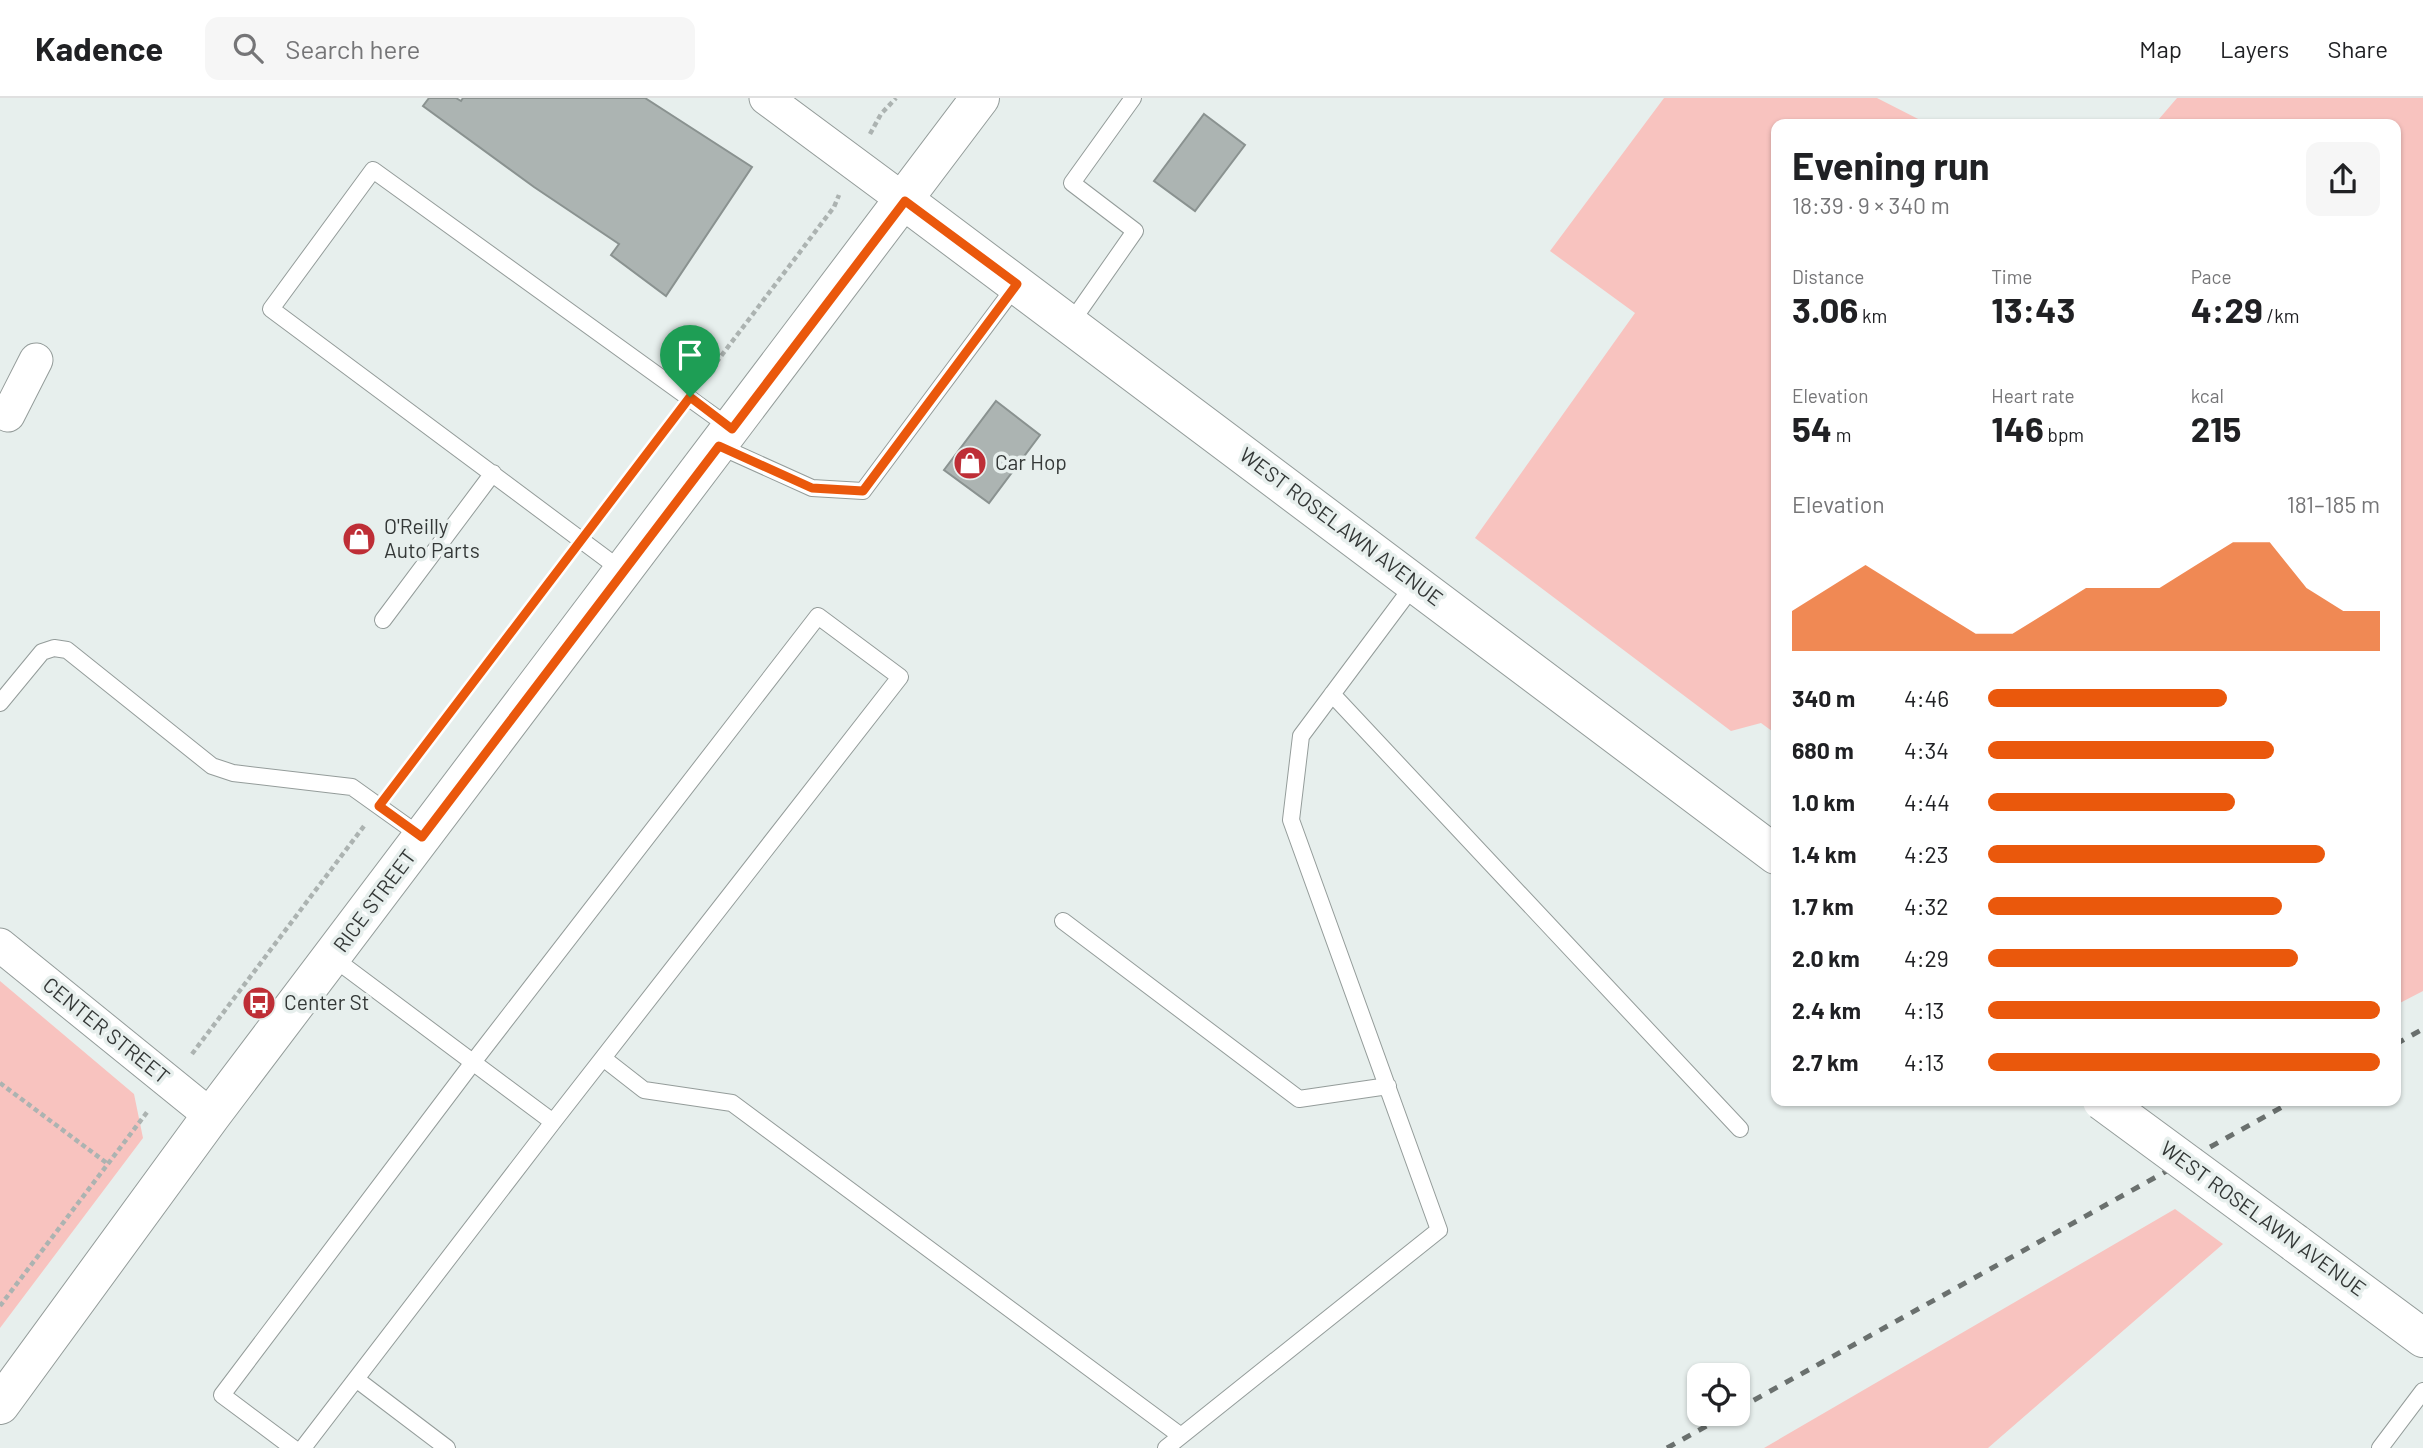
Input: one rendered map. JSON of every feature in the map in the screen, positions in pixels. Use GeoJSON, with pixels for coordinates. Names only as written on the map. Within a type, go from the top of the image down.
{"type":"FeatureCollection","features":[{"type":"Feature","properties":{"kind":"main road","name":"RICE STREET"},"geometry":{"type":"LineString","coordinates":[[0,1405],[211,1116],[905,201],[980,98]]}},
{"type":"Feature","properties":{"kind":"main road","name":"WEST ROSELAWN AVENUE"},"geometry":{"type":"LineString","coordinates":[[905,201],[1416,582],[1771,851]]}},
{"type":"Feature","properties":{"kind":"main road","name":"WEST ROSELAWN AVENUE"},"geometry":{"type":"LineString","coordinates":[[2109,1106],[2423,1338]]}},
{"type":"Feature","properties":{"kind":"street"},"geometry":{"type":"LineString","coordinates":[[766,98],[905,201]]}},
{"type":"Feature","properties":{"kind":"street"},"geometry":{"type":"LineString","coordinates":[[3,421],[36,360]]}},
{"type":"Feature","properties":{"kind":"street","name":"CENTER STREET"},"geometry":{"type":"LineString","coordinates":[[0,945],[211,1116]]}},
{"type":"Feature","properties":{"kind":"lane"},"geometry":{"type":"LineString","coordinates":[[1070,324],[1135,231],[1072,183],[1133,98]]}},
{"type":"Feature","properties":{"kind":"lane"},"geometry":{"type":"LineString","coordinates":[[624,572],[271,310],[373,170],[690,397],[726,437],[812,488],[863,491],[1017,284]]}},
{"type":"Feature","properties":{"kind":"lane"},"geometry":{"type":"LineString","coordinates":[[383,621],[493,473]]}},
{"type":"Feature","properties":{"kind":"lane"},"geometry":{"type":"LineString","coordinates":[[1166,1448],[1439,1230],[1292,820],[1301,736],[1416,582]]}},
{"type":"Feature","properties":{"kind":"lane"},"geometry":{"type":"LineString","coordinates":[[293,1448],[222,1395],[474,1061],[818,616],[900,677],[303,1448]]}},
{"type":"Feature","properties":{"kind":"lane"},"geometry":{"type":"LineString","coordinates":[[0,703],[43,652],[54,648],[67,650],[212,766],[233,773],[352,787],[422,837]]}},
{"type":"Feature","properties":{"kind":"lane"},"geometry":{"type":"LineString","coordinates":[[1332,694],[1740,1129]]}},
{"type":"Feature","properties":{"kind":"lane"},"geometry":{"type":"LineString","coordinates":[[1063,921],[1299,1099],[1388,1086]]}},
{"type":"Feature","properties":{"kind":"lane"},"geometry":{"type":"LineString","coordinates":[[332,957],[553,1122]]}},
{"type":"Feature","properties":{"kind":"lane"},"geometry":{"type":"LineString","coordinates":[[603,1058],[644,1090],[732,1103],[1181,1436]]}},
{"type":"Feature","properties":{"kind":"lane"},"geometry":{"type":"LineString","coordinates":[[356,1379],[447,1448]]}},
{"type":"Feature","properties":{"kind":"lane"},"geometry":{"type":"LineString","coordinates":[[2380,1448],[2423,1391]]}},
{"type":"Feature","properties":{"kind":"path"},"geometry":{"type":"LineString","coordinates":[[0,1306],[834,207],[881,114],[896,98]]}},
{"type":"Feature","properties":{"kind":"path"},"geometry":{"type":"LineString","coordinates":[[0,1083],[108,1164]]}},
{"type":"Feature","properties":{"kind":"shaded area"},"geometry":{"type":"Polygon","coordinates":[[[1664,98],[1877,98],[1918,119],[1771,119],[1771,730],[1761,723],[1731,731],[1475,538],[1635,313],[1550,251],[1664,98]]]}},
{"type":"Feature","properties":{"kind":"shaded area"},"geometry":{"type":"Polygon","coordinates":[[[2177,98],[2423,98],[2423,991],[2401,1002],[2401,119],[2159,119],[2177,98]]]}},
{"type":"Feature","properties":{"kind":"shaded area"},"geometry":{"type":"Polygon","coordinates":[[[0,981],[134,1094],[143,1138],[0,1328],[0,981]]]}},
{"type":"Feature","properties":{"kind":"shaded area"},"geometry":{"type":"Polygon","coordinates":[[[2175,1209],[2223,1244],[1988,1448],[1764,1448],[2175,1209]]]}},
{"type":"Feature","properties":{"kind":"building"},"geometry":{"type":"Polygon","coordinates":[[[429,98],[456,98],[461,101],[463,98],[645,98],[752,167],[666,296],[611,255],[619,244],[534,187],[423,106],[429,98]]]}},
{"type":"Feature","properties":{"kind":"building"},"geometry":{"type":"Polygon","coordinates":[[[1204,114],[1245,145],[1195,211],[1154,181],[1204,114]]]}},
{"type":"Feature","properties":{"kind":"building"},"geometry":{"type":"Polygon","coordinates":[[[996,401],[1040,435],[989,503],[944,470],[996,401]]]}},
{"type":"Feature","properties":{"kind":"railway"},"geometry":{"type":"LineString","coordinates":[[2401,1041],[2423,1029]]}},
{"type":"Feature","properties":{"kind":"railway"},"geometry":{"type":"LineString","coordinates":[[1750,1402],[2284,1106]]}},
{"type":"Feature","properties":{"kind":"railway"},"geometry":{"type":"LineString","coordinates":[[1667,1448],[1706,1426]]}},
{"type":"Feature","properties":{"kind":"place","name":"Car Hop"},"geometry":{"type":"Point","coordinates":[970,463]}},
{"type":"Feature","properties":{"kind":"place","name":"O'Reilly Auto Parts"},"geometry":{"type":"Point","coordinates":[359,539]}},
{"type":"Feature","properties":{"kind":"place","name":"Center St"},"geometry":{"type":"Point","coordinates":[259,1003]}},
{"type":"Feature","properties":{"kind":"route"},"geometry":{"type":"LineString","coordinates":[[905,201],[1017,284],[863,491],[812,488],[719,446],[422,837],[379,806],[690,397],[732,429],[905,201]]}}]}
